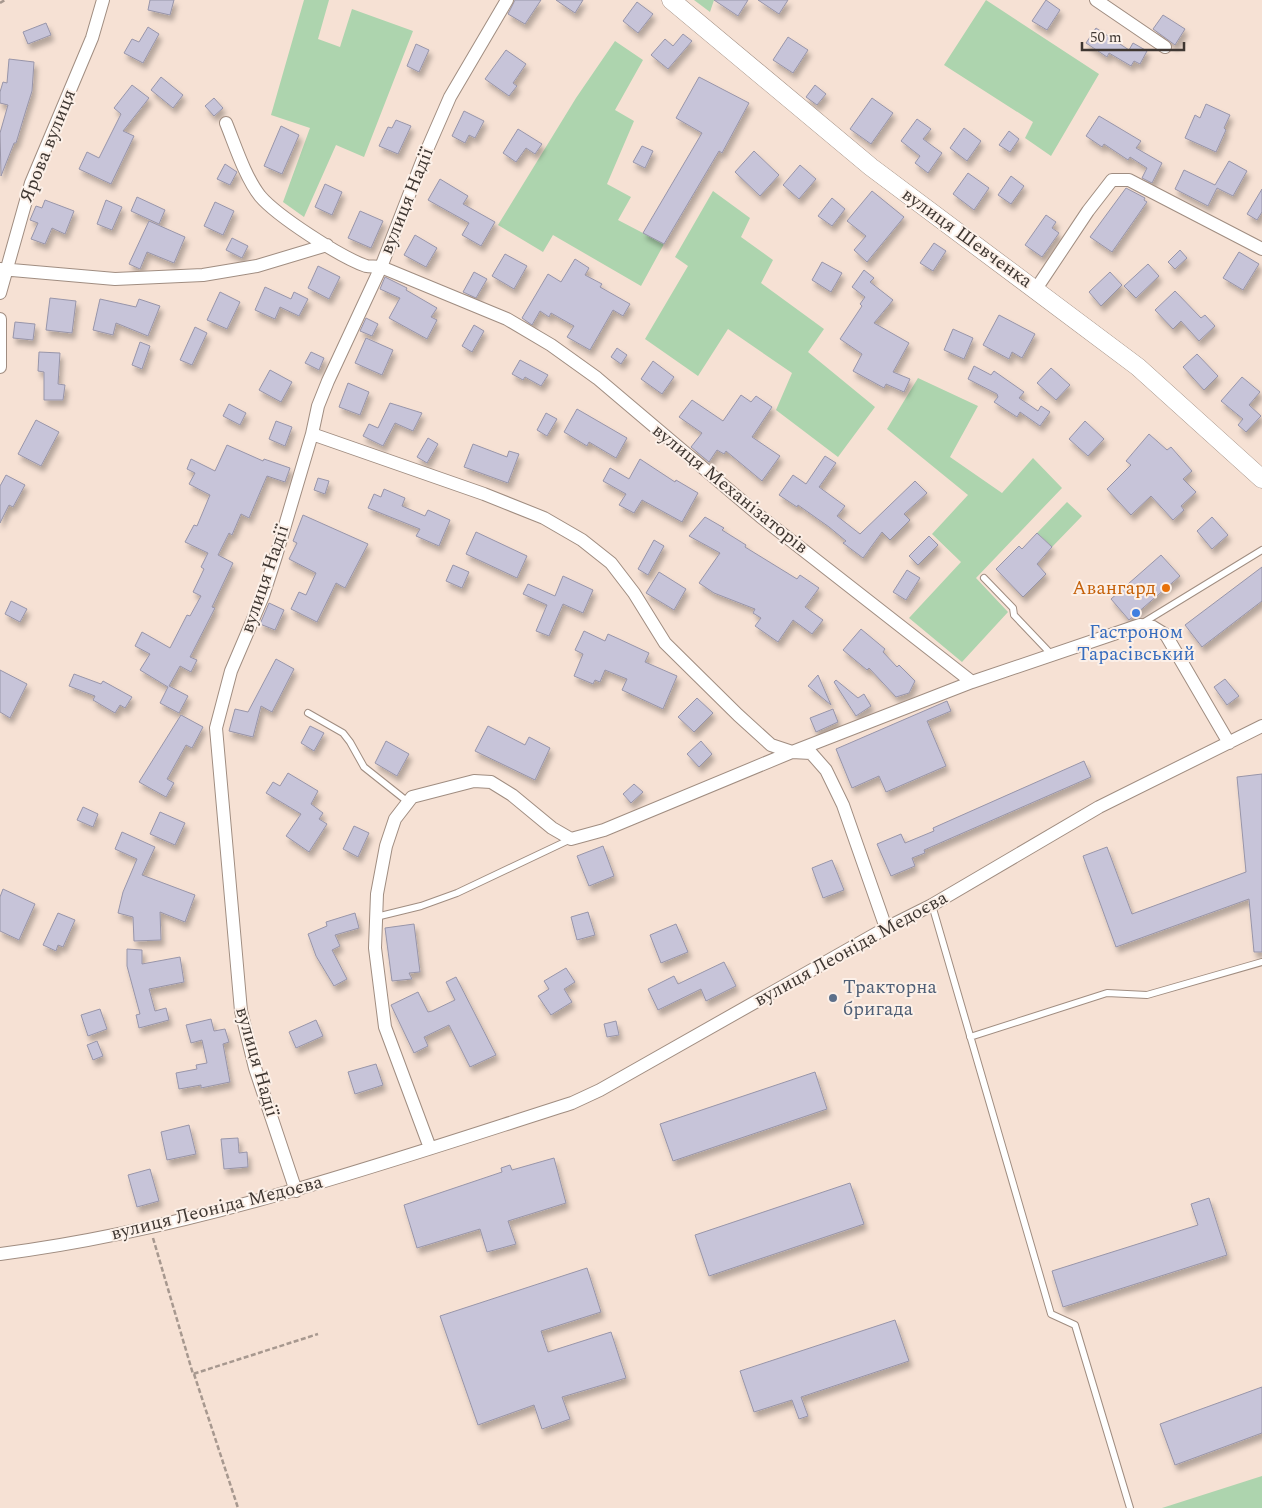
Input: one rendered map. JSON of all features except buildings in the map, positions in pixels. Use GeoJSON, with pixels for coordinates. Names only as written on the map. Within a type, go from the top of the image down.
{"type":"FeatureCollection","features":[{"type":"Feature","properties":{"kind":"main road","name":"вулиця Шевченка"},"geometry":{"type":"LineString","coordinates":[[671,0],[871,167],[1138,367],[1262,479]]}},
{"type":"Feature","properties":{"kind":"street","name":"Ярова вулиця"},"geometry":{"type":"LineString","coordinates":[[0,294],[4,270],[31,183],[92,38],[103,0]]}},
{"type":"Feature","properties":{"kind":"street","name":"вулиця Надії"},"geometry":{"type":"LineString","coordinates":[[296,1191],[255,1068],[241,1012],[216,728],[231,671],[263,596],[312,434],[318,406],[328,381],[381,267],[422,158],[450,97],[508,0]]}},
{"type":"Feature","properties":{"kind":"street"},"geometry":{"type":"LineString","coordinates":[[1096,0],[1165,47]]}},
{"type":"Feature","properties":{"kind":"street","name":"вулиця Механізаторів"},"geometry":{"type":"LineString","coordinates":[[226,123],[242,161],[260,195],[283,216],[327,245],[366,266],[381,267],[507,319],[551,345],[596,378],[754,511],[972,682]]}},
{"type":"Feature","properties":{"kind":"street"},"geometry":{"type":"LineString","coordinates":[[1036,289],[1088,211],[1112,180],[1130,180],[1262,249]]}},
{"type":"Feature","properties":{"kind":"street"},"geometry":{"type":"LineString","coordinates":[[4,270],[115,279],[203,275],[257,266],[327,245]]}},
{"type":"Feature","properties":{"kind":"street"},"geometry":{"type":"LineString","coordinates":[[0,319],[0,367]]}},
{"type":"Feature","properties":{"kind":"street"},"geometry":{"type":"LineString","coordinates":[[312,434],[535,514],[582,540],[611,563],[634,593],[665,643],[771,745],[792,752],[811,754],[826,770],[843,805],[886,928]]}},
{"type":"Feature","properties":{"kind":"street"},"geometry":{"type":"LineString","coordinates":[[430,1148],[385,1027],[375,948],[377,894],[386,846],[395,819],[412,797],[474,780],[491,782],[512,795],[552,828],[571,839],[604,830],[792,752],[972,682],[1140,625],[1153,627],[1166,636],[1229,743]]}},
{"type":"Feature","properties":{"kind":"street","name":"вулиця Леоніда Медоєва"},"geometry":{"type":"LineString","coordinates":[[0,1254],[150,1227],[296,1191],[572,1103],[600,1090],[886,928],[932,905],[1099,807],[1262,726]]}},
{"type":"Feature","properties":{"kind":"lane"},"geometry":{"type":"LineString","coordinates":[[1140,625],[1262,550]]}},
{"type":"Feature","properties":{"kind":"lane"},"geometry":{"type":"LineString","coordinates":[[984,578],[1013,608],[1014,615],[1053,656]]}},
{"type":"Feature","properties":{"kind":"lane"},"geometry":{"type":"LineString","coordinates":[[308,713],[343,733],[364,767],[408,802]]}},
{"type":"Feature","properties":{"kind":"lane"},"geometry":{"type":"LineString","coordinates":[[376,916],[421,906],[457,893],[571,839]]}},
{"type":"Feature","properties":{"kind":"lane"},"geometry":{"type":"LineString","coordinates":[[932,905],[1051,1314],[1075,1325],[1130,1508]]}},
{"type":"Feature","properties":{"kind":"lane"},"geometry":{"type":"LineString","coordinates":[[970,1037],[1107,993],[1147,995],[1262,962]]}},
{"type":"Feature","properties":{"kind":"path"},"geometry":{"type":"LineString","coordinates":[[0,3],[5,0]]}},
{"type":"Feature","properties":{"kind":"path"},"geometry":{"type":"LineString","coordinates":[[150,1227],[193,1374],[238,1508]]}},
{"type":"Feature","properties":{"kind":"path"},"geometry":{"type":"LineString","coordinates":[[193,1374],[318,1334]]}},
{"type":"Feature","properties":{"kind":"green space"},"geometry":{"type":"Polygon","coordinates":[[[304,0],[329,0],[318,39],[340,47],[352,9],[413,31],[364,157],[336,145],[304,217],[283,202],[310,128],[271,115],[304,0]]]}},
{"type":"Feature","properties":{"kind":"green space"},"geometry":{"type":"Polygon","coordinates":[[[694,0],[714,0],[710,12],[694,0]]]}},
{"type":"Feature","properties":{"kind":"green space"},"geometry":{"type":"Polygon","coordinates":[[[986,0],[1099,74],[1051,156],[1025,138],[1033,122],[944,65],[986,0]]]}},
{"type":"Feature","properties":{"kind":"green space"},"geometry":{"type":"Polygon","coordinates":[[[615,41],[643,60],[615,110],[634,121],[607,184],[631,197],[618,220],[664,244],[641,286],[553,235],[543,252],[498,225],[576,98],[615,41]]]}},
{"type":"Feature","properties":{"kind":"green space"},"geometry":{"type":"Polygon","coordinates":[[[713,191],[750,218],[741,237],[773,260],[761,283],[824,329],[808,352],[875,407],[838,457],[776,410],[792,373],[728,329],[698,376],[645,339],[688,266],[675,257],[713,191]]]}},
{"type":"Feature","properties":{"kind":"green space"},"geometry":{"type":"Polygon","coordinates":[[[918,378],[978,406],[950,457],[1002,493],[1033,458],[1062,488],[976,578],[1008,612],[962,662],[909,618],[961,562],[932,534],[968,495],[887,429],[918,378]]]}},
{"type":"Feature","properties":{"kind":"green space"},"geometry":{"type":"Polygon","coordinates":[[[1067,502],[1082,516],[1052,547],[1037,533],[1067,502]]]}},
{"type":"Feature","properties":{"kind":"green space"},"geometry":{"type":"Polygon","coordinates":[[[1262,1476],[1262,1508],[1162,1508],[1262,1476]]]}},
{"type":"Feature","properties":{"kind":"place","name":"Авангард"},"geometry":{"type":"Point","coordinates":[1166,588]}},
{"type":"Feature","properties":{"kind":"place","name":"Гастроном Тарасівський"},"geometry":{"type":"Point","coordinates":[1136,613]}},
{"type":"Feature","properties":{"kind":"place","name":"Тракторна бригада"},"geometry":{"type":"Point","coordinates":[833,998]}}]}
